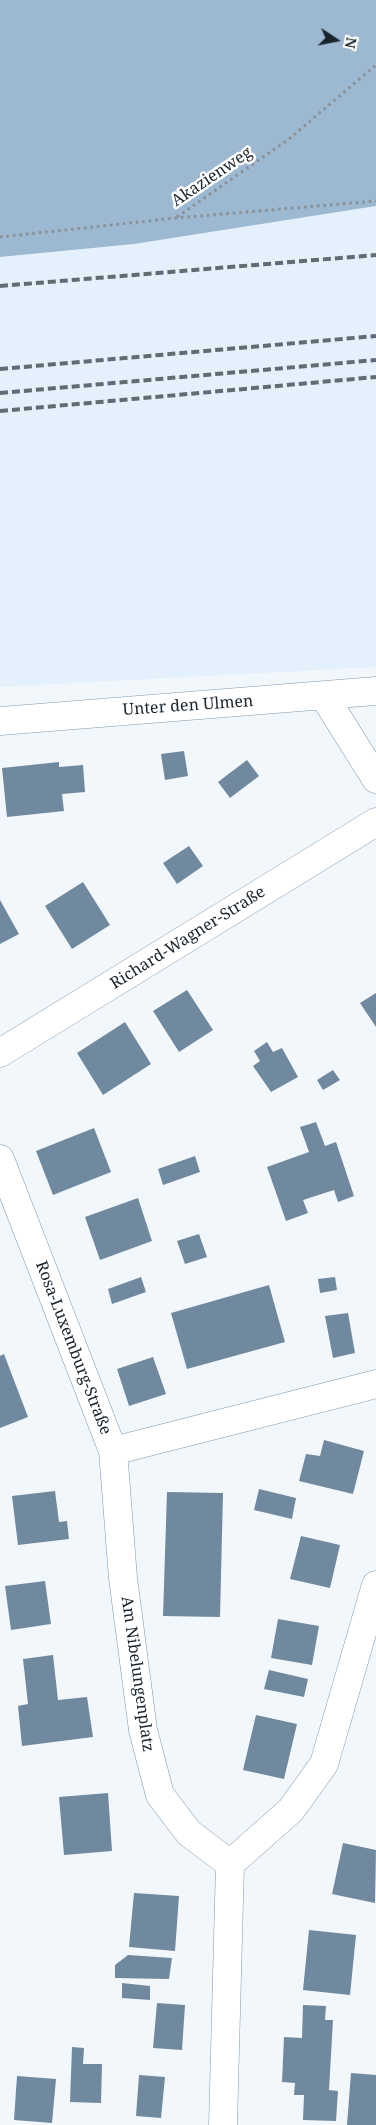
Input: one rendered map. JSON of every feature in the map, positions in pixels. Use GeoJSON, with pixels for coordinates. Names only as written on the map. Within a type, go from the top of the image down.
{"type":"FeatureCollection","features":[{"type":"Feature","properties":{"kind":"street","name":"Unter den Ulmen"},"geometry":{"type":"LineString","coordinates":[[0,721],[376,691]]}},
{"type":"Feature","properties":{"kind":"street"},"geometry":{"type":"LineString","coordinates":[[324,696],[376,779]]}},
{"type":"Feature","properties":{"kind":"street","name":"Richard-Wagner-Straße"},"geometry":{"type":"LineString","coordinates":[[0,1053],[376,822]]}},
{"type":"Feature","properties":{"kind":"street","name":"Rosa-Luxemburg-Straße"},"geometry":{"type":"LineString","coordinates":[[0,1159],[112,1451],[376,1384]]}},
{"type":"Feature","properties":{"kind":"street","name":"Am Nibelungenplatz"},"geometry":{"type":"LineString","coordinates":[[112,1451],[124,1578],[143,1730],[160,1795],[189,1833],[230,1864]]}},
{"type":"Feature","properties":{"kind":"street"},"geometry":{"type":"LineString","coordinates":[[223,2125],[230,1864],[292,1810],[324,1764],[376,1586]]}},
{"type":"Feature","properties":{"kind":"path","name":"Akazienweg"},"geometry":{"type":"LineString","coordinates":[[0,237],[176,218],[289,139],[376,65]]}},
{"type":"Feature","properties":{"kind":"path"},"geometry":{"type":"LineString","coordinates":[[176,218],[376,201]]}},
{"type":"Feature","properties":{"kind":"shaded area"},"geometry":{"type":"Polygon","coordinates":[[[0,0],[376,0],[376,206],[134,244],[0,257],[0,0]]]}},
{"type":"Feature","properties":{"kind":"shaded area"},"geometry":{"type":"Polygon","coordinates":[[[376,206],[376,667],[0,687],[0,257],[134,244],[376,206]]]}},
{"type":"Feature","properties":{"kind":"building"},"geometry":{"type":"Polygon","coordinates":[[[184,751],[188,776],[165,780],[161,754],[184,751]]]}},
{"type":"Feature","properties":{"kind":"building"},"geometry":{"type":"Polygon","coordinates":[[[247,760],[259,776],[230,798],[218,782],[247,760]]]}},
{"type":"Feature","properties":{"kind":"building"},"geometry":{"type":"Polygon","coordinates":[[[59,762],[59,767],[83,765],[85,792],[62,794],[64,811],[7,817],[2,768],[59,762]]]}},
{"type":"Feature","properties":{"kind":"building"},"geometry":{"type":"Polygon","coordinates":[[[189,846],[203,866],[177,884],[163,863],[189,846]]]}},
{"type":"Feature","properties":{"kind":"building"},"geometry":{"type":"Polygon","coordinates":[[[83,882],[110,925],[72,949],[45,906],[83,882]]]}},
{"type":"Feature","properties":{"kind":"building"},"geometry":{"type":"Polygon","coordinates":[[[0,900],[19,934],[0,944],[0,900]]]}},
{"type":"Feature","properties":{"kind":"building"},"geometry":{"type":"Polygon","coordinates":[[[187,990],[213,1030],[179,1052],[153,1011],[187,990]]]}},
{"type":"Feature","properties":{"kind":"building"},"geometry":{"type":"Polygon","coordinates":[[[376,993],[376,1027],[360,1003],[376,993]]]}},
{"type":"Feature","properties":{"kind":"building"},"geometry":{"type":"Polygon","coordinates":[[[125,1022],[151,1064],[103,1095],[77,1053],[125,1022]]]}},
{"type":"Feature","properties":{"kind":"building"},"geometry":{"type":"Polygon","coordinates":[[[267,1042],[273,1052],[282,1048],[298,1077],[271,1092],[253,1066],[260,1061],[254,1051],[267,1042]]]}},
{"type":"Feature","properties":{"kind":"building"},"geometry":{"type":"Polygon","coordinates":[[[333,1070],[340,1080],[323,1090],[317,1080],[333,1070]]]}},
{"type":"Feature","properties":{"kind":"building"},"geometry":{"type":"Polygon","coordinates":[[[316,1122],[325,1146],[336,1142],[354,1196],[338,1202],[334,1190],[303,1200],[308,1213],[286,1221],[267,1167],[309,1152],[300,1127],[316,1122]]]}},
{"type":"Feature","properties":{"kind":"building"},"geometry":{"type":"Polygon","coordinates":[[[94,1128],[111,1172],[53,1195],[36,1151],[94,1128]]]}},
{"type":"Feature","properties":{"kind":"building"},"geometry":{"type":"Polygon","coordinates":[[[195,1156],[200,1172],[163,1185],[158,1169],[195,1156]]]}},
{"type":"Feature","properties":{"kind":"building"},"geometry":{"type":"Polygon","coordinates":[[[138,1198],[152,1241],[100,1260],[85,1217],[138,1198]]]}},
{"type":"Feature","properties":{"kind":"building"},"geometry":{"type":"Polygon","coordinates":[[[199,1234],[207,1257],[185,1264],[177,1241],[199,1234]]]}},
{"type":"Feature","properties":{"kind":"building"},"geometry":{"type":"Polygon","coordinates":[[[141,1277],[146,1292],[112,1304],[108,1289],[141,1277]]]}},
{"type":"Feature","properties":{"kind":"building"},"geometry":{"type":"Polygon","coordinates":[[[335,1277],[337,1290],[320,1293],[318,1279],[335,1277]]]}},
{"type":"Feature","properties":{"kind":"building"},"geometry":{"type":"Polygon","coordinates":[[[269,1285],[285,1342],[187,1369],[171,1313],[269,1285]]]}},
{"type":"Feature","properties":{"kind":"building"},"geometry":{"type":"Polygon","coordinates":[[[348,1313],[355,1353],[333,1358],[325,1316],[348,1313]]]}},
{"type":"Feature","properties":{"kind":"building"},"geometry":{"type":"Polygon","coordinates":[[[4,1354],[28,1417],[0,1428],[0,1356],[4,1354]]]}},
{"type":"Feature","properties":{"kind":"building"},"geometry":{"type":"Polygon","coordinates":[[[153,1357],[166,1394],[129,1406],[117,1369],[153,1357]]]}},
{"type":"Feature","properties":{"kind":"building"},"geometry":{"type":"Polygon","coordinates":[[[324,1440],[364,1451],[353,1494],[299,1481],[306,1454],[320,1456],[324,1440]]]}},
{"type":"Feature","properties":{"kind":"building"},"geometry":{"type":"Polygon","coordinates":[[[259,1489],[296,1498],[292,1519],[254,1510],[259,1489]]]}},
{"type":"Feature","properties":{"kind":"building"},"geometry":{"type":"Polygon","coordinates":[[[55,1491],[59,1522],[67,1521],[69,1539],[18,1545],[12,1496],[55,1491]]]}},
{"type":"Feature","properties":{"kind":"building"},"geometry":{"type":"Polygon","coordinates":[[[167,1492],[223,1493],[220,1617],[163,1616],[167,1492]]]}},
{"type":"Feature","properties":{"kind":"building"},"geometry":{"type":"Polygon","coordinates":[[[301,1536],[340,1545],[330,1588],[290,1579],[301,1536]]]}},
{"type":"Feature","properties":{"kind":"building"},"geometry":{"type":"Polygon","coordinates":[[[45,1581],[51,1624],[11,1630],[5,1586],[45,1581]]]}},
{"type":"Feature","properties":{"kind":"building"},"geometry":{"type":"Polygon","coordinates":[[[278,1619],[319,1626],[312,1665],[271,1658],[278,1619]]]}},
{"type":"Feature","properties":{"kind":"building"},"geometry":{"type":"Polygon","coordinates":[[[53,1655],[58,1700],[87,1697],[93,1737],[22,1746],[18,1706],[28,1704],[23,1659],[53,1655]]]}},
{"type":"Feature","properties":{"kind":"building"},"geometry":{"type":"Polygon","coordinates":[[[269,1670],[308,1679],[304,1697],[264,1689],[269,1670]]]}},
{"type":"Feature","properties":{"kind":"building"},"geometry":{"type":"Polygon","coordinates":[[[256,1715],[297,1724],[284,1779],[243,1770],[256,1715]]]}},
{"type":"Feature","properties":{"kind":"building"},"geometry":{"type":"Polygon","coordinates":[[[108,1793],[112,1851],[64,1855],[59,1797],[108,1793]]]}},
{"type":"Feature","properties":{"kind":"building"},"geometry":{"type":"Polygon","coordinates":[[[343,1843],[376,1850],[375,1903],[332,1894],[343,1843]]]}},
{"type":"Feature","properties":{"kind":"building"},"geometry":{"type":"Polygon","coordinates":[[[134,1893],[179,1896],[175,1951],[129,1947],[134,1893]]]}},
{"type":"Feature","properties":{"kind":"building"},"geometry":{"type":"Polygon","coordinates":[[[309,1930],[356,1935],[350,1995],[303,1990],[309,1930]]]}},
{"type":"Feature","properties":{"kind":"building"},"geometry":{"type":"Polygon","coordinates":[[[128,1955],[172,1958],[169,1979],[115,1978],[115,1965],[128,1955]]]}},
{"type":"Feature","properties":{"kind":"building"},"geometry":{"type":"Polygon","coordinates":[[[122,1983],[150,1986],[150,2000],[122,1998],[122,1983]]]}},
{"type":"Feature","properties":{"kind":"building"},"geometry":{"type":"Polygon","coordinates":[[[157,2003],[185,2005],[182,2050],[153,2048],[157,2003]]]}},
{"type":"Feature","properties":{"kind":"building"},"geometry":{"type":"Polygon","coordinates":[[[303,2005],[326,2006],[325,2020],[333,2020],[329,2090],[338,2091],[336,2121],[303,2120],[304,2095],[294,2095],[295,2083],[282,2082],[284,2037],[302,2038],[303,2005]]]}},
{"type":"Feature","properties":{"kind":"building"},"geometry":{"type":"Polygon","coordinates":[[[72,2047],[84,2048],[83,2064],[102,2064],[101,2103],[70,2102],[72,2047]]]}},
{"type":"Feature","properties":{"kind":"building"},"geometry":{"type":"Polygon","coordinates":[[[351,2073],[376,2075],[376,2125],[347,2125],[351,2073]]]}},
{"type":"Feature","properties":{"kind":"building"},"geometry":{"type":"Polygon","coordinates":[[[139,2075],[165,2077],[161,2118],[136,2116],[139,2075]]]}},
{"type":"Feature","properties":{"kind":"building"},"geometry":{"type":"Polygon","coordinates":[[[17,2076],[56,2079],[52,2123],[14,2120],[17,2076]]]}},
{"type":"Feature","properties":{"kind":"railway"},"geometry":{"type":"LineString","coordinates":[[0,286],[376,255]]}},
{"type":"Feature","properties":{"kind":"railway"},"geometry":{"type":"LineString","coordinates":[[0,369],[376,336]]}},
{"type":"Feature","properties":{"kind":"railway"},"geometry":{"type":"LineString","coordinates":[[0,393],[376,360]]}},
{"type":"Feature","properties":{"kind":"railway"},"geometry":{"type":"LineString","coordinates":[[0,411],[376,377]]}}]}
